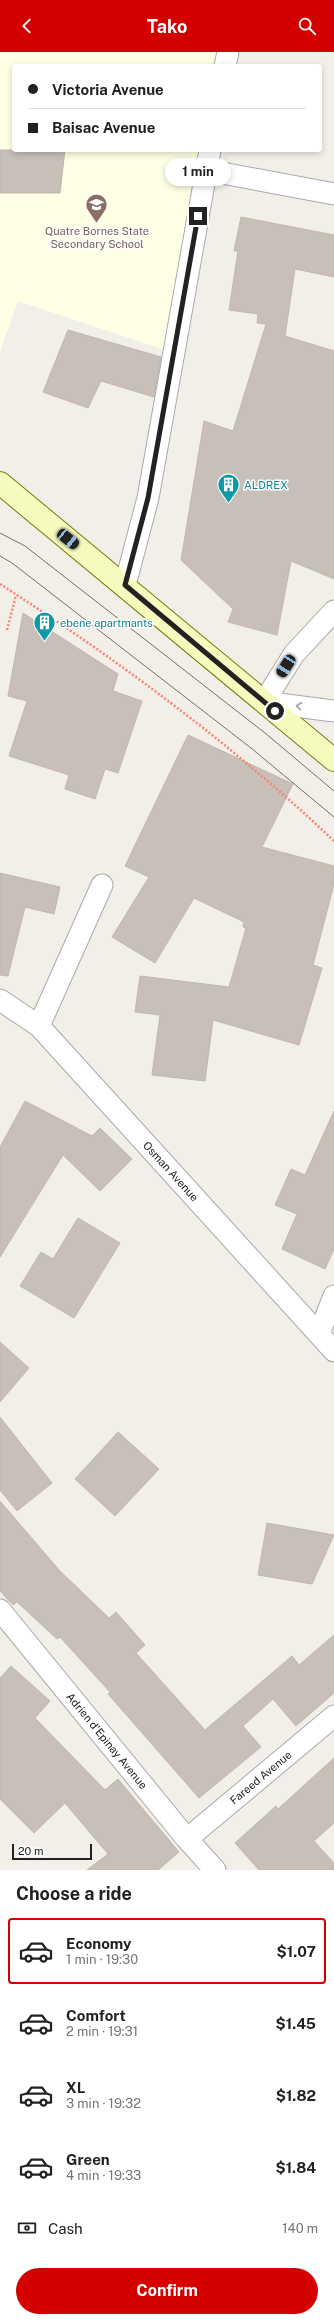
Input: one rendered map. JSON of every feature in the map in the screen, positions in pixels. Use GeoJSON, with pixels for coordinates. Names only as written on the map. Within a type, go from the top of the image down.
{"type":"FeatureCollection","features":[{"type":"Feature","properties":{"kind":"main road"},"geometry":{"type":"LineString","coordinates":[[0,483],[125,585],[334,760]]}},
{"type":"Feature","properties":{"kind":"street"},"geometry":{"type":"LineString","coordinates":[[225,64],[228,52]]}},
{"type":"Feature","properties":{"kind":"street"},"geometry":{"type":"LineString","coordinates":[[125,585],[148,498],[210,152]]}},
{"type":"Feature","properties":{"kind":"street"},"geometry":{"type":"LineString","coordinates":[[206,170],[334,194]]}},
{"type":"Feature","properties":{"kind":"street"},"geometry":{"type":"LineString","coordinates":[[334,611],[294,654],[264,702],[334,711]]}},
{"type":"Feature","properties":{"kind":"street"},"geometry":{"type":"LineString","coordinates":[[39,1026],[102,885]]}},
{"type":"Feature","properties":{"kind":"street","name":"Osman Avenue"},"geometry":{"type":"LineString","coordinates":[[0,1000],[39,1026],[334,1351]]}},
{"type":"Feature","properties":{"kind":"street"},"geometry":{"type":"LineString","coordinates":[[319,1334],[334,1296]]}},
{"type":"Feature","properties":{"kind":"street","name":"Adrien d'Epinay Avenue"},"geometry":{"type":"LineString","coordinates":[[2,1617],[187,1839],[215,1870]]}},
{"type":"Feature","properties":{"kind":"street","name":"Fareed Avenue"},"geometry":{"type":"LineString","coordinates":[[187,1839],[334,1716]]}},
{"type":"Feature","properties":{"kind":"path"},"geometry":{"type":"LineString","coordinates":[[0,584],[158,692],[260,776],[334,841]]}},
{"type":"Feature","properties":{"kind":"path"},"geometry":{"type":"LineString","coordinates":[[7,630],[16,595]]}},
{"type":"Feature","properties":{"kind":"shaded area","name":"Quatre Bornes State Secondary School"},"geometry":{"type":"Polygon","coordinates":[[[0,52],[220,52],[218,64],[12,64],[12,152],[205,152],[174,353],[18,301],[0,352],[0,52]]]}},
{"type":"Feature","properties":{"kind":"building","name":"Quatre Bornes State Secondary School"},"geometry":{"type":"Polygon","coordinates":[[[0,150],[12,150],[12,152],[65,152],[60,193],[0,193],[0,150]]]}},
{"type":"Feature","properties":{"kind":"building"},"geometry":{"type":"Polygon","coordinates":[[[241,217],[334,235],[334,277],[295,269],[285,336],[334,351],[334,579],[291,561],[277,635],[228,622],[233,609],[181,560],[204,421],[233,431],[266,324],[257,323],[258,314],[229,310],[238,251],[234,251],[241,217]]]}},
{"type":"Feature","properties":{"kind":"building"},"geometry":{"type":"Polygon","coordinates":[[[68,330],[161,357],[154,397],[101,381],[88,408],[43,392],[68,330]]]}},
{"type":"Feature","properties":{"kind":"building"},"geometry":{"type":"Polygon","coordinates":[[[23,613],[118,674],[113,691],[142,701],[118,773],[105,769],[95,799],[65,789],[69,775],[9,756],[27,701],[8,696],[23,613]]]}},
{"type":"Feature","properties":{"kind":"building"},"geometry":{"type":"Polygon","coordinates":[[[188,735],[293,784],[262,847],[334,866],[334,884],[313,965],[322,968],[299,1045],[213,1020],[205,1081],[152,1075],[160,1015],[135,1012],[140,976],[229,987],[246,928],[243,927],[244,922],[194,898],[155,963],[112,937],[149,877],[125,866],[188,735]]]}},
{"type":"Feature","properties":{"kind":"building"},"geometry":{"type":"Polygon","coordinates":[[[0,873],[60,887],[54,914],[25,907],[8,976],[0,975],[0,873]]]}},
{"type":"Feature","properties":{"kind":"building"},"geometry":{"type":"Polygon","coordinates":[[[25,1101],[92,1136],[100,1128],[132,1159],[100,1191],[63,1155],[0,1257],[0,1147],[25,1101]]]}},
{"type":"Feature","properties":{"kind":"building"},"geometry":{"type":"Polygon","coordinates":[[[334,1111],[334,1249],[325,1269],[282,1249],[297,1214],[275,1205],[291,1169],[305,1175],[334,1111]]]}},
{"type":"Feature","properties":{"kind":"building"},"geometry":{"type":"Polygon","coordinates":[[[78,1218],[120,1243],[74,1318],[20,1286],[41,1252],[53,1259],[78,1218]]]}},
{"type":"Feature","properties":{"kind":"building"},"geometry":{"type":"Polygon","coordinates":[[[0,1342],[29,1368],[0,1402],[0,1342]]]}},
{"type":"Feature","properties":{"kind":"building"},"geometry":{"type":"Polygon","coordinates":[[[0,1417],[52,1483],[17,1511],[0,1490],[0,1417]]]}},
{"type":"Feature","properties":{"kind":"building"},"geometry":{"type":"Polygon","coordinates":[[[118,1432],[159,1469],[115,1516],[75,1479],[118,1432]]]}},
{"type":"Feature","properties":{"kind":"building"},"geometry":{"type":"Polygon","coordinates":[[[0,1501],[60,1571],[109,1618],[116,1612],[145,1645],[136,1653],[205,1730],[292,1656],[299,1665],[334,1635],[334,1693],[296,1726],[273,1699],[243,1726],[261,1747],[199,1798],[108,1694],[110,1692],[60,1637],[57,1639],[17,1602],[13,1605],[0,1591],[0,1501]]]}},
{"type":"Feature","properties":{"kind":"building"},"geometry":{"type":"Polygon","coordinates":[[[267,1523],[334,1535],[312,1584],[258,1575],[267,1523]]]}},
{"type":"Feature","properties":{"kind":"building"},"geometry":{"type":"Polygon","coordinates":[[[11,1666],[50,1701],[35,1718],[105,1790],[118,1779],[179,1852],[158,1870],[87,1870],[108,1854],[65,1803],[34,1833],[0,1799],[0,1678],[11,1666]]]}},
{"type":"Feature","properties":{"kind":"building"},"geometry":{"type":"Polygon","coordinates":[[[334,1758],[334,1823],[314,1841],[334,1863],[334,1870],[259,1870],[235,1843],[276,1806],[278,1809],[334,1758]]]}},
{"type":"Feature","properties":{"kind":"tram line"},"geometry":{"type":"LineString","coordinates":[[0,533],[25,546],[265,733],[334,791]]}},
{"type":"Feature","properties":{"kind":"tram line"},"geometry":{"type":"LineString","coordinates":[[0,556],[12,563],[251,748],[334,817]]}},
{"type":"Feature","properties":{"kind":"place","name":"Quatre Bornes State Secondary School"},"geometry":{"type":"Point","coordinates":[97,224]}},
{"type":"Feature","properties":{"kind":"place","name":"ALDREX"},"geometry":{"type":"Point","coordinates":[229,504]}},
{"type":"Feature","properties":{"kind":"place","name":"ebene apartmants"},"geometry":{"type":"Point","coordinates":[44,642]}},
{"type":"Feature","properties":{"kind":"route"},"geometry":{"type":"LineString","coordinates":[[198,216],[148,498],[125,585],[275,711]]}}]}
